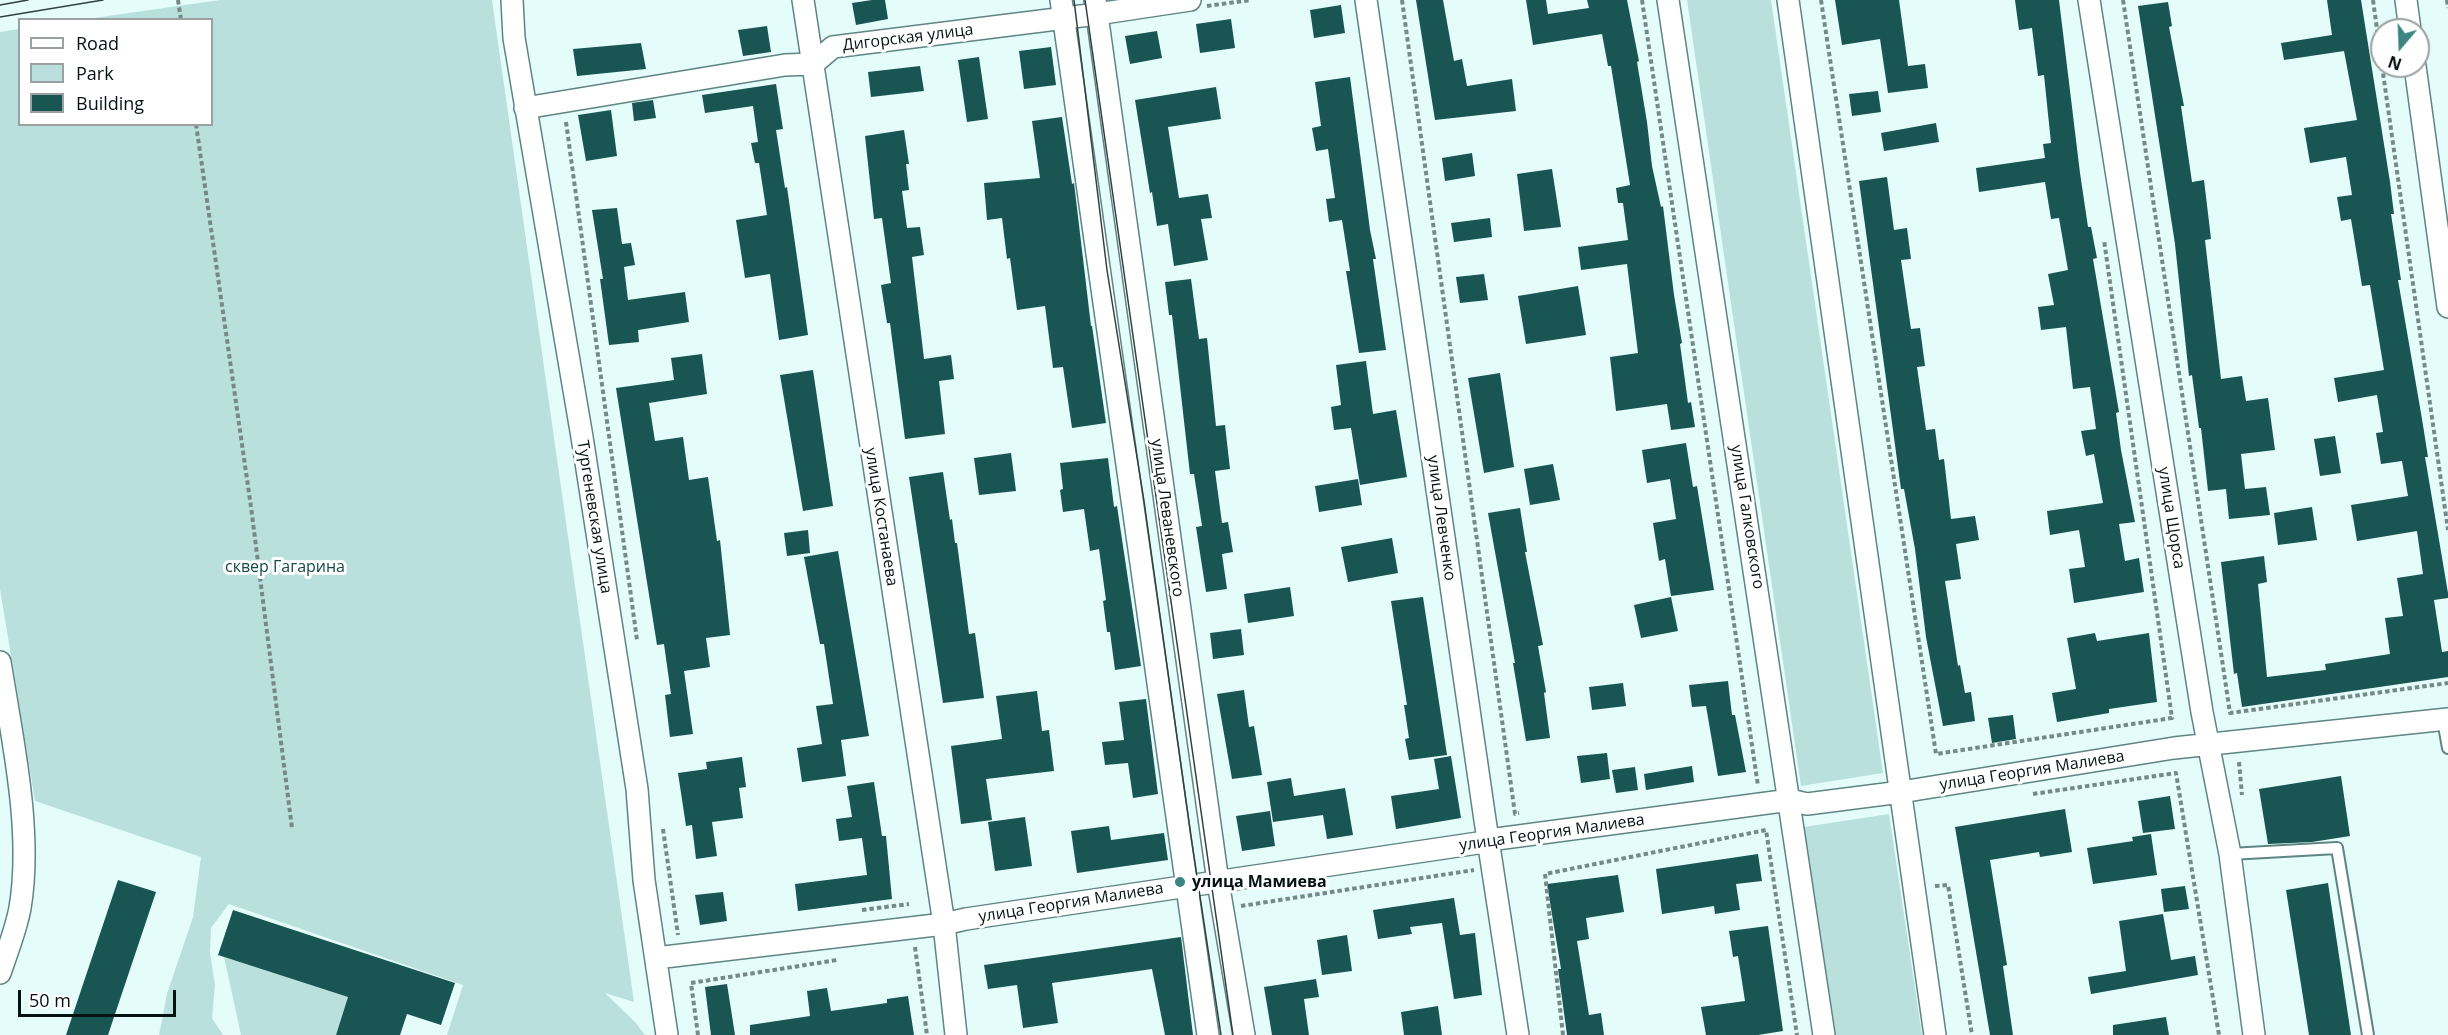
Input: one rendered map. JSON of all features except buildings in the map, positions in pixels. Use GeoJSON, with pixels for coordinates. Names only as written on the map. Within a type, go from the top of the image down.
{"type":"FeatureCollection","features":[{"type":"Feature","properties":{"kind":"street","name":"Тургеневская улица"},"geometry":{"type":"LineString","coordinates":[[512,0],[514,38],[525,108],[584,449],[633,765],[645,880],[667,1035]]}},
{"type":"Feature","properties":{"kind":"street","name":"улица Костанаева"},"geometry":{"type":"LineString","coordinates":[[803,0],[944,924],[956,1035]]}},
{"type":"Feature","properties":{"kind":"street","name":"Дигорская улица"},"geometry":{"type":"LineString","coordinates":[[813,64],[833,47],[1062,9],[1190,0]]}},
{"type":"Feature","properties":{"kind":"street","name":"улица Левченко"},"geometry":{"type":"LineString","coordinates":[[1366,0],[1518,1035]]}},
{"type":"Feature","properties":{"kind":"street","name":"улица Галковского"},"geometry":{"type":"LineString","coordinates":[[1668,0],[1824,1035]]}},
{"type":"Feature","properties":{"kind":"street"},"geometry":{"type":"LineString","coordinates":[[1788,0],[1935,1035]]}},
{"type":"Feature","properties":{"kind":"street","name":"улица Щорса"},"geometry":{"type":"LineString","coordinates":[[2089,0],[2200,700],[2230,854],[2254,1035]]}},
{"type":"Feature","properties":{"kind":"street"},"geometry":{"type":"LineString","coordinates":[[2406,0],[2408,18]]}},
{"type":"Feature","properties":{"kind":"street","name":"улица Леваневского"},"geometry":{"type":"LineString","coordinates":[[1096,7],[1218,882],[1244,1035]]}},
{"type":"Feature","properties":{"kind":"street","name":"улица Леваневского"},"geometry":{"type":"LineString","coordinates":[[1062,9],[1208,1035]]}},
{"type":"Feature","properties":{"kind":"street"},"geometry":{"type":"LineString","coordinates":[[525,108],[785,65],[813,64]]}},
{"type":"Feature","properties":{"kind":"street"},"geometry":{"type":"LineString","coordinates":[[2417,78],[2448,307]]}},
{"type":"Feature","properties":{"kind":"street"},"geometry":{"type":"LineString","coordinates":[[0,973],[20,909],[24,856],[18,782],[1,669]]}},
{"type":"Feature","properties":{"kind":"street","name":"улица Георгия Малиева"},"geometry":{"type":"LineString","coordinates":[[656,958],[944,924],[1489,840],[1790,800],[1807,804],[1901,792],[2174,748],[2446,720]]}},
{"type":"Feature","properties":{"kind":"lane"},"geometry":{"type":"LineString","coordinates":[[2446,720],[2448,748]]}},
{"type":"Feature","properties":{"kind":"lane"},"geometry":{"type":"LineString","coordinates":[[2230,854],[2337,848],[2368,1035]]}},
{"type":"Feature","properties":{"kind":"path"},"geometry":{"type":"LineString","coordinates":[[178,0],[181,18]]}},
{"type":"Feature","properties":{"kind":"path"},"geometry":{"type":"LineString","coordinates":[[1402,0],[1515,814],[1527,813]]}},
{"type":"Feature","properties":{"kind":"path"},"geometry":{"type":"LineString","coordinates":[[1642,0],[1758,787]]}},
{"type":"Feature","properties":{"kind":"path"},"geometry":{"type":"LineString","coordinates":[[1821,0],[1936,754],[2172,718],[2103,235]]}},
{"type":"Feature","properties":{"kind":"path"},"geometry":{"type":"LineString","coordinates":[[2123,0],[2230,713],[2448,683]]}},
{"type":"Feature","properties":{"kind":"path"},"geometry":{"type":"LineString","coordinates":[[2373,0],[2375,18]]}},
{"type":"Feature","properties":{"kind":"path"},"geometry":{"type":"LineString","coordinates":[[2447,0],[2448,8]]}},
{"type":"Feature","properties":{"kind":"path"},"geometry":{"type":"LineString","coordinates":[[2384,78],[2448,530]]}},
{"type":"Feature","properties":{"kind":"path"},"geometry":{"type":"LineString","coordinates":[[563,102],[637,642]]}},
{"type":"Feature","properties":{"kind":"path"},"geometry":{"type":"LineString","coordinates":[[196,126],[253,519],[292,828]]}},
{"type":"Feature","properties":{"kind":"path"},"geometry":{"type":"LineString","coordinates":[[2238,762],[2242,801]]}},
{"type":"Feature","properties":{"kind":"path"},"geometry":{"type":"LineString","coordinates":[[2023,796],[2176,773],[2219,1035]]}},
{"type":"Feature","properties":{"kind":"path"},"geometry":{"type":"LineString","coordinates":[[662,819],[678,936]]}},
{"type":"Feature","properties":{"kind":"path"},"geometry":{"type":"LineString","coordinates":[[1563,1035],[1545,874],[1766,830],[1797,1035]]}},
{"type":"Feature","properties":{"kind":"path"},"geometry":{"type":"LineString","coordinates":[[1236,906],[1483,868]]}},
{"type":"Feature","properties":{"kind":"path"},"geometry":{"type":"LineString","coordinates":[[1927,887],[1948,885],[1972,1035]]}},
{"type":"Feature","properties":{"kind":"path"},"geometry":{"type":"LineString","coordinates":[[905,949],[916,947],[927,1035]]}},
{"type":"Feature","properties":{"kind":"path"},"geometry":{"type":"LineString","coordinates":[[698,1035],[691,983],[849,958]]}},
{"type":"Feature","properties":{"kind":"green space","name":"сквер Гагарина"},"geometry":{"type":"Polygon","coordinates":[[[220,0],[492,0],[634,1002],[605,993],[645,1035],[447,1035],[463,985],[229,904],[211,928],[210,953],[215,985],[212,1018],[223,1035],[159,1035],[167,994],[193,917],[201,857],[35,801],[0,589],[0,32],[18,29],[18,126],[213,126],[213,18],[94,18],[220,0]]]}},
{"type":"Feature","properties":{"kind":"green space"},"geometry":{"type":"Polygon","coordinates":[[[1687,0],[1771,0],[1883,773],[1801,786],[1687,0]]]}},
{"type":"Feature","properties":{"kind":"green space"},"geometry":{"type":"Polygon","coordinates":[[[1889,814],[1922,1035],[1836,1035],[1804,827],[1889,814]]]}},
{"type":"Feature","properties":{"kind":"green space"},"geometry":{"type":"Polygon","coordinates":[[[224,957],[348,997],[336,1035],[241,1035],[224,957]]]}},
{"type":"Feature","properties":{"kind":"tram line"},"geometry":{"type":"LineString","coordinates":[[0,5],[28,0]]}},
{"type":"Feature","properties":{"kind":"tram line"},"geometry":{"type":"LineString","coordinates":[[0,17],[103,0]]}},
{"type":"Feature","properties":{"kind":"tram line"},"geometry":{"type":"LineString","coordinates":[[1074,0],[1107,270],[1144,501],[1221,1035]]}},
{"type":"Feature","properties":{"kind":"tram line"},"geometry":{"type":"LineString","coordinates":[[1085,0],[1233,1035]]}},
{"type":"Feature","properties":{"kind":"place","name":"улица Мамиева"},"geometry":{"type":"Point","coordinates":[1180,882]}}]}
